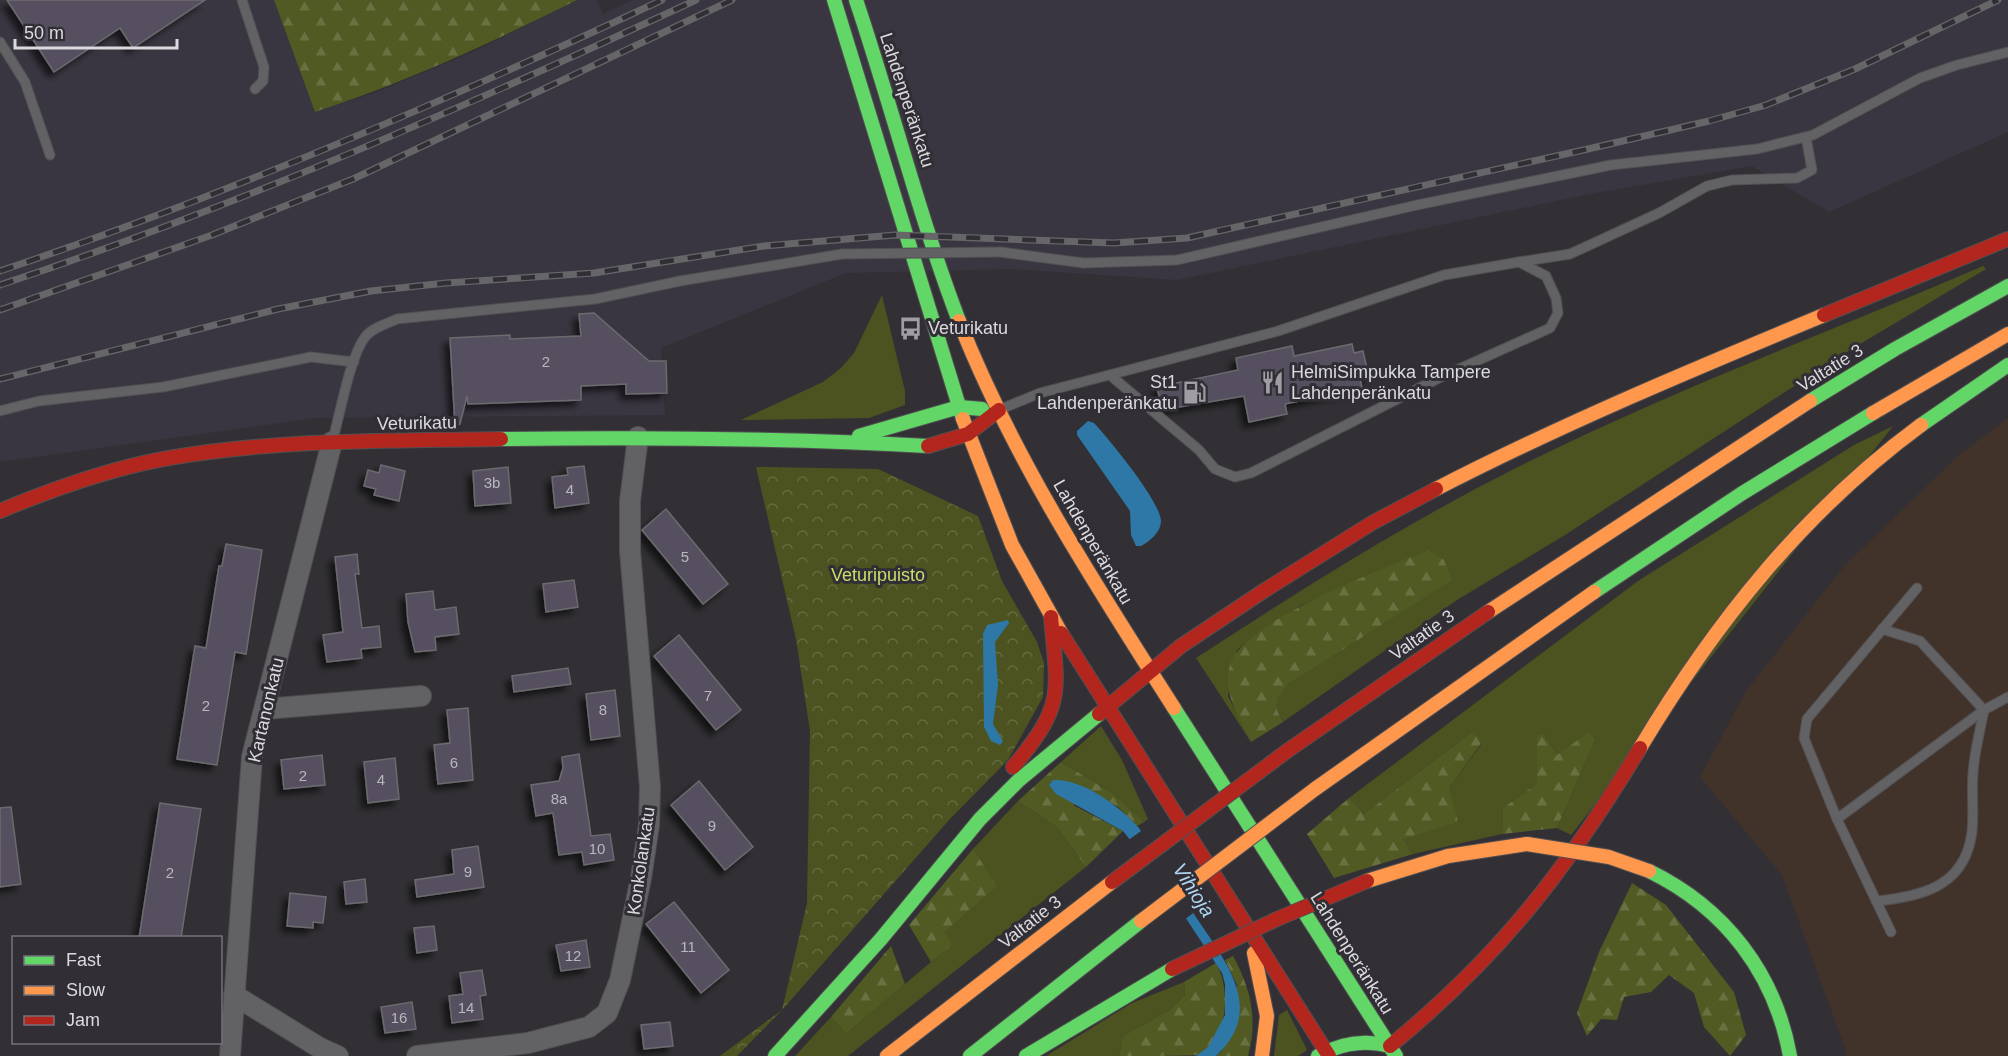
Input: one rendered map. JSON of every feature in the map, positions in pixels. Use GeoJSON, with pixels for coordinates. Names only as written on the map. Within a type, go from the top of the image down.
{"type":"FeatureCollection","features":[{"type":"Feature","properties":{"kind":"main road"},"geometry":{"type":"LineString","coordinates":[[834,0],[959,407],[1012,545],[1052,617],[1250,929],[1324,1054],[1364,1041],[1393,1051]]}},
{"type":"Feature","properties":{"kind":"main road","name":"Lahdenperänkatu"},"geometry":{"type":"LineString","coordinates":[[856,0],[893,111],[939,268],[960,324],[999,410],[1052,510],[1151,672],[1393,1051]]}},
{"type":"Feature","properties":{"kind":"main road"},"geometry":{"type":"LineString","coordinates":[[774,1056],[881,939],[980,819],[1018,780],[1181,646],[1265,590],[1372,524],[1479,467],[1701,366],[2008,239]]}},
{"type":"Feature","properties":{"kind":"main road","name":"Valtatie 3"},"geometry":{"type":"LineString","coordinates":[[887,1056],[1112,882],[1287,751],[1507,598],[1860,370],[2008,286]]}},
{"type":"Feature","properties":{"kind":"main road"},"geometry":{"type":"LineString","coordinates":[[970,1056],[1140,921],[1315,789],[1522,640],[1732,500],[1880,408],[2008,334]]}},
{"type":"Feature","properties":{"kind":"main road"},"geometry":{"type":"LineString","coordinates":[[1376,1056],[1393,1051],[1480,968],[1525,918],[1563,868],[1718,628],[1768,565],[1802,528],[1907,435],[2008,364]]}},
{"type":"Feature","properties":{"kind":"main road","name":"Veturikatu"},"geometry":{"type":"LineString","coordinates":[[844,441],[959,407],[999,410]]}},
{"type":"Feature","properties":{"kind":"main road","name":"Veturikatu"},"geometry":{"type":"LineString","coordinates":[[0,511],[36,496],[111,471],[170,458],[332,442],[638,437],[844,441],[928,446],[968,434],[999,410]]}},
{"type":"Feature","properties":{"kind":"main road"},"geometry":{"type":"LineString","coordinates":[[980,819],[1010,771],[1040,734],[1051,716],[1057,672],[1052,617]]}},
{"type":"Feature","properties":{"kind":"main road"},"geometry":{"type":"LineString","coordinates":[[1026,1056],[1172,969],[1277,919],[1367,881],[1448,856],[1527,844],[1609,857],[1649,871],[1685,889],[1743,945],[1777,1011],[1790,1056]]}},
{"type":"Feature","properties":{"kind":"main road"},"geometry":{"type":"LineString","coordinates":[[1250,929],[1258,973],[1268,1007],[1269,1027],[1262,1056]]}},
{"type":"Feature","properties":{"kind":"street","name":"Konkolankatu"},"geometry":{"type":"LineString","coordinates":[[417,1056],[528,1043],[589,1027],[607,1013],[613,1001],[626,955],[649,825],[650,787],[630,551],[630,501],[638,437]]}},
{"type":"Feature","properties":{"kind":"street","name":"Kartanonkatu"},"geometry":{"type":"LineString","coordinates":[[230,1056],[252,757],[332,442]]}},
{"type":"Feature","properties":{"kind":"street"},"geometry":{"type":"LineString","coordinates":[[265,709],[421,696]]}},
{"type":"Feature","properties":{"kind":"street"},"geometry":{"type":"LineString","coordinates":[[234,995],[320,1048],[338,1056]]}},
{"type":"Feature","properties":{"kind":"lane"},"geometry":{"type":"LineString","coordinates":[[242,0],[264,67],[263,81],[255,88]]}},
{"type":"Feature","properties":{"kind":"lane"},"geometry":{"type":"LineString","coordinates":[[0,42],[25,82],[50,155]]}},
{"type":"Feature","properties":{"kind":"lane"},"geometry":{"type":"LineString","coordinates":[[332,442],[354,363],[365,337],[378,327],[397,319],[595,299],[680,281],[842,254],[1000,252],[1084,262],[1178,260],[1417,205],[1611,165],[1757,149],[1806,137],[1920,78],[1957,65],[2008,52]]}},
{"type":"Feature","properties":{"kind":"lane"},"geometry":{"type":"LineString","coordinates":[[999,410],[1030,396],[1278,331],[1444,275],[1570,254],[1659,213],[1707,186],[1732,180],[1797,178],[1812,170],[1806,137]]}},
{"type":"Feature","properties":{"kind":"lane"},"geometry":{"type":"LineString","coordinates":[[1110,375],[1199,450],[1215,469],[1235,477],[1243,475],[1439,378],[1550,328],[1558,313],[1556,298],[1546,276],[1519,262]]}},
{"type":"Feature","properties":{"kind":"lane"},"geometry":{"type":"LineString","coordinates":[[0,411],[39,401],[163,387],[310,357],[354,363]]}},
{"type":"Feature","properties":{"kind":"lane"},"geometry":{"type":"LineString","coordinates":[[1891,932],[1837,819],[1804,738],[1807,719],[1917,588]]}},
{"type":"Feature","properties":{"kind":"lane"},"geometry":{"type":"LineString","coordinates":[[1882,629],[1920,641],[1984,710]]}},
{"type":"Feature","properties":{"kind":"lane"},"geometry":{"type":"LineString","coordinates":[[1837,819],[1984,710],[2008,697]]}},
{"type":"Feature","properties":{"kind":"lane"},"geometry":{"type":"LineString","coordinates":[[1876,901],[1912,897],[1941,886],[1962,862],[1971,839],[1973,772],[1984,710]]}},
{"type":"Feature","properties":{"kind":"shaded area"},"geometry":{"type":"Polygon","coordinates":[[[0,0],[274,0],[315,112],[374,93],[477,50],[577,0],[597,0],[603,14],[633,0],[2008,0],[2008,132],[1829,212],[1752,166],[1590,194],[1177,280],[1013,269],[846,273],[661,348],[665,415],[315,418],[0,462],[0,0]]]}},
{"type":"Feature","properties":{"kind":"shaded area"},"geometry":{"type":"Polygon","coordinates":[[[2008,418],[2008,1056],[1845,1056],[1846,1051],[1782,875],[1700,777],[1746,691],[1845,565],[1959,455],[2008,418]]]}},
{"type":"Feature","properties":{"kind":"green space"},"geometry":{"type":"Polygon","coordinates":[[[274,0],[577,0],[448,61],[315,112],[274,0]]]}},
{"type":"Feature","properties":{"kind":"green space"},"geometry":{"type":"Polygon","coordinates":[[[1983,266],[1986,269],[1845,353],[1565,535],[1457,600],[1283,722],[1277,710],[1277,696],[1289,684],[1451,580],[1428,550],[1302,605],[1256,634],[1237,650],[1228,696],[1251,742],[1196,658],[1353,558],[1516,468],[1689,388],[1983,266]]]}},
{"type":"Feature","properties":{"kind":"green space"},"geometry":{"type":"Polygon","coordinates":[[[882,295],[905,391],[905,405],[869,418],[741,420],[823,382],[841,368],[854,353],[882,295]]]}},
{"type":"Feature","properties":{"kind":"green space"},"geometry":{"type":"Polygon","coordinates":[[[1893,426],[1571,835],[1557,828],[1595,740],[1557,755],[1543,733],[1537,735],[1537,783],[1503,808],[1502,834],[1413,854],[1403,839],[1449,788],[1482,743],[1473,731],[1364,814],[1349,798],[1638,581],[1854,445],[1893,426]]]}},
{"type":"Feature","properties":{"kind":"green space","name":"Veturipuisto"},"geometry":{"type":"Polygon","coordinates":[[[756,467],[878,469],[978,516],[1002,581],[1037,642],[1044,663],[1043,697],[1008,760],[949,820],[782,1010],[807,903],[810,731],[796,639],[756,467]]]}},
{"type":"Feature","properties":{"kind":"green space"},"geometry":{"type":"Polygon","coordinates":[[[1428,550],[1444,560],[1452,580],[1289,684],[1277,697],[1277,710],[1283,722],[1251,742],[1233,705],[1228,685],[1230,665],[1240,648],[1260,631],[1287,614],[1350,583],[1428,550]]]}},
{"type":"Feature","properties":{"kind":"green space"},"geometry":{"type":"Polygon","coordinates":[[[1101,726],[1122,760],[1148,819],[1144,822],[1114,794],[1061,762],[1101,726]]]}},
{"type":"Feature","properties":{"kind":"green space"},"geometry":{"type":"Polygon","coordinates":[[[1473,731],[1482,742],[1449,788],[1458,822],[1403,839],[1413,854],[1334,878],[1307,834],[1349,798],[1364,814],[1473,731]]]}},
{"type":"Feature","properties":{"kind":"green space"},"geometry":{"type":"Polygon","coordinates":[[[1589,732],[1595,740],[1557,828],[1502,834],[1503,808],[1537,783],[1537,735],[1543,733],[1557,755],[1589,732]]]}},
{"type":"Feature","properties":{"kind":"green space"},"geometry":{"type":"Polygon","coordinates":[[[1061,762],[1114,794],[1144,822],[1137,826],[1118,807],[1101,797],[1073,805],[1123,831],[1086,867],[1057,827],[1018,801],[1061,762]]]}},
{"type":"Feature","properties":{"kind":"green space"},"geometry":{"type":"Polygon","coordinates":[[[1018,801],[1057,827],[1086,867],[848,1056],[795,1056],[831,1017],[846,1034],[951,945],[943,932],[973,849],[1018,801]]]}},
{"type":"Feature","properties":{"kind":"green space"},"geometry":{"type":"Polygon","coordinates":[[[973,849],[997,886],[944,932],[952,945],[931,962],[909,925],[973,849]]]}},
{"type":"Feature","properties":{"kind":"green space"},"geometry":{"type":"Polygon","coordinates":[[[1632,883],[1666,905],[1734,992],[1746,1035],[1730,1056],[1704,1027],[1694,993],[1669,975],[1651,992],[1624,997],[1617,1020],[1601,1019],[1587,1036],[1577,1013],[1599,952],[1632,883]]]}},
{"type":"Feature","properties":{"kind":"green space"},"geometry":{"type":"Polygon","coordinates":[[[891,946],[905,984],[846,1034],[831,1017],[891,946]]]}},
{"type":"Feature","properties":{"kind":"green space"},"geometry":{"type":"Polygon","coordinates":[[[1233,956],[1244,980],[1251,1005],[1251,1042],[1248,1056],[1216,1056],[1222,1051],[1237,985],[1225,960],[1233,956]]]}},
{"type":"Feature","properties":{"kind":"green space"},"geometry":{"type":"Polygon","coordinates":[[[1216,963],[1224,986],[1224,1013],[1216,1038],[1208,1048],[1198,1055],[1119,1056],[1123,1036],[1171,1009],[1185,995],[1184,982],[1216,963]]]}},
{"type":"Feature","properties":{"kind":"green space"},"geometry":{"type":"Polygon","coordinates":[[[1184,982],[1185,995],[1171,1009],[1123,1036],[1119,1056],[1046,1056],[1132,1003],[1184,982]]]}},
{"type":"Feature","properties":{"kind":"green space"},"geometry":{"type":"Polygon","coordinates":[[[782,1010],[737,1056],[720,1056],[782,1010]]]}},
{"type":"Feature","properties":{"kind":"green space"},"geometry":{"type":"Polygon","coordinates":[[[1287,1010],[1307,1050],[1298,1056],[1274,1056],[1279,1015],[1287,1010]]]}},
{"type":"Feature","properties":{"kind":"water"},"geometry":{"type":"Polygon","coordinates":[[[1088,421],[1094,423],[1122,456],[1144,486],[1159,513],[1161,522],[1159,530],[1141,546],[1136,546],[1131,535],[1130,511],[1077,435],[1077,431],[1088,421]]]}},
{"type":"Feature","properties":{"kind":"water"},"geometry":{"type":"Polygon","coordinates":[[[1008,620],[1009,623],[995,642],[998,685],[993,724],[1003,741],[1000,745],[991,741],[984,727],[983,634],[987,625],[1008,620]]]}},
{"type":"Feature","properties":{"kind":"water"},"geometry":{"type":"Polygon","coordinates":[[[1053,780],[1076,784],[1100,795],[1122,811],[1139,828],[1217,948],[1235,984],[1240,1002],[1239,1020],[1231,1038],[1216,1056],[1196,1056],[1208,1047],[1225,1015],[1225,984],[1222,973],[1154,870],[1123,831],[1056,794],[1049,785],[1053,780]]]}},
{"type":"Feature","properties":{"kind":"pier"},"geometry":{"type":"Polygon","coordinates":[[[1144,829],[1196,911],[1184,920],[1127,841],[1144,829]]]}},
{"type":"Feature","properties":{"kind":"building"},"geometry":{"type":"Polygon","coordinates":[[[7,0],[205,0],[133,48],[120,28],[54,72],[7,0]]]}},
{"type":"Feature","properties":{"kind":"building"},"geometry":{"type":"Polygon","coordinates":[[[594,313],[649,361],[666,361],[667,393],[626,394],[626,384],[581,386],[581,400],[468,404],[467,396],[460,424],[455,425],[450,338],[510,335],[510,339],[581,336],[579,314],[594,313]]]}},
{"type":"Feature","properties":{"kind":"building"},"geometry":{"type":"Polygon","coordinates":[[[1352,344],[1354,353],[1363,351],[1369,377],[1360,378],[1362,388],[1285,404],[1287,414],[1249,422],[1244,396],[1162,410],[1157,387],[1238,370],[1236,358],[1292,346],[1294,356],[1352,344]]]}},
{"type":"Feature","properties":{"kind":"building"},"geometry":{"type":"Polygon","coordinates":[[[381,465],[405,471],[399,501],[374,495],[376,489],[364,486],[368,470],[379,473],[381,465]]]}},
{"type":"Feature","properties":{"kind":"building"},"geometry":{"type":"Polygon","coordinates":[[[584,466],[589,503],[555,508],[552,477],[568,475],[567,468],[584,466]]]}},
{"type":"Feature","properties":{"kind":"building"},"geometry":{"type":"Polygon","coordinates":[[[508,467],[511,503],[475,506],[473,471],[508,467]]]}},
{"type":"Feature","properties":{"kind":"building"},"geometry":{"type":"Polygon","coordinates":[[[666,509],[728,584],[703,604],[642,530],[666,509]]]}},
{"type":"Feature","properties":{"kind":"building"},"geometry":{"type":"Polygon","coordinates":[[[226,544],[262,550],[246,654],[235,652],[217,765],[177,759],[195,646],[206,648],[219,566],[222,566],[226,544]]]}},
{"type":"Feature","properties":{"kind":"building"},"geometry":{"type":"Polygon","coordinates":[[[357,554],[359,574],[355,574],[362,628],[379,626],[381,647],[361,649],[362,658],[327,662],[323,635],[343,632],[335,557],[357,554]]]}},
{"type":"Feature","properties":{"kind":"building"},"geometry":{"type":"Polygon","coordinates":[[[574,580],[578,607],[546,612],[543,584],[574,580]]]}},
{"type":"Feature","properties":{"kind":"building"},"geometry":{"type":"Polygon","coordinates":[[[433,591],[435,610],[456,607],[459,634],[435,637],[436,650],[415,652],[408,622],[406,594],[433,591]]]}},
{"type":"Feature","properties":{"kind":"building"},"geometry":{"type":"Polygon","coordinates":[[[679,635],[741,710],[716,730],[654,656],[679,635]]]}},
{"type":"Feature","properties":{"kind":"building"},"geometry":{"type":"Polygon","coordinates":[[[568,668],[571,684],[514,692],[512,676],[568,668]]]}},
{"type":"Feature","properties":{"kind":"building"},"geometry":{"type":"Polygon","coordinates":[[[615,690],[620,736],[591,740],[586,694],[615,690]]]}},
{"type":"Feature","properties":{"kind":"building"},"geometry":{"type":"Polygon","coordinates":[[[468,708],[473,780],[438,784],[434,745],[450,743],[447,710],[468,708]]]}},
{"type":"Feature","properties":{"kind":"building"},"geometry":{"type":"Polygon","coordinates":[[[579,754],[591,836],[610,834],[614,860],[584,865],[582,852],[559,855],[553,813],[536,816],[531,785],[559,781],[563,768],[562,757],[579,754]]]}},
{"type":"Feature","properties":{"kind":"building"},"geometry":{"type":"Polygon","coordinates":[[[322,755],[325,785],[284,789],[281,760],[322,755]]]}},
{"type":"Feature","properties":{"kind":"building"},"geometry":{"type":"Polygon","coordinates":[[[395,758],[399,799],[368,803],[364,762],[395,758]]]}},
{"type":"Feature","properties":{"kind":"building"},"geometry":{"type":"Polygon","coordinates":[[[699,781],[753,847],[725,870],[671,805],[699,781]]]}},
{"type":"Feature","properties":{"kind":"building"},"geometry":{"type":"Polygon","coordinates":[[[160,803],[201,809],[181,936],[139,936],[160,803]]]}},
{"type":"Feature","properties":{"kind":"building"},"geometry":{"type":"Polygon","coordinates":[[[11,807],[21,884],[0,887],[0,808],[11,807]]]}},
{"type":"Feature","properties":{"kind":"building"},"geometry":{"type":"Polygon","coordinates":[[[478,846],[484,887],[417,897],[415,880],[454,874],[452,850],[478,846]]]}},
{"type":"Feature","properties":{"kind":"building"},"geometry":{"type":"Polygon","coordinates":[[[365,879],[367,902],[346,904],[344,882],[365,879]]]}},
{"type":"Feature","properties":{"kind":"building"},"geometry":{"type":"Polygon","coordinates":[[[290,893],[326,897],[323,923],[313,922],[313,928],[287,926],[290,893]]]}},
{"type":"Feature","properties":{"kind":"building"},"geometry":{"type":"Polygon","coordinates":[[[674,902],[729,970],[701,993],[646,924],[674,902]]]}},
{"type":"Feature","properties":{"kind":"building"},"geometry":{"type":"Polygon","coordinates":[[[434,926],[437,950],[417,953],[414,928],[434,926]]]}},
{"type":"Feature","properties":{"kind":"building"},"geometry":{"type":"Polygon","coordinates":[[[586,940],[590,967],[561,971],[556,945],[586,940]]]}},
{"type":"Feature","properties":{"kind":"building"},"geometry":{"type":"Polygon","coordinates":[[[482,970],[486,995],[480,996],[483,1019],[452,1023],[449,996],[463,994],[460,973],[482,970]]]}},
{"type":"Feature","properties":{"kind":"building"},"geometry":{"type":"Polygon","coordinates":[[[412,1002],[416,1029],[385,1033],[381,1007],[412,1002]]]}},
{"type":"Feature","properties":{"kind":"building"},"geometry":{"type":"Polygon","coordinates":[[[670,1022],[673,1046],[644,1049],[641,1025],[670,1022]]]}},
{"type":"Feature","properties":{"kind":"railway"},"geometry":{"type":"LineString","coordinates":[[0,271],[169,211],[335,145],[662,0]]}},
{"type":"Feature","properties":{"kind":"railway"},"geometry":{"type":"LineString","coordinates":[[0,285],[177,222],[352,153],[696,0]]}},
{"type":"Feature","properties":{"kind":"railway"},"geometry":{"type":"LineString","coordinates":[[0,310],[212,235],[353,179],[732,0]]}},
{"type":"Feature","properties":{"kind":"railway"},"geometry":{"type":"LineString","coordinates":[[0,379],[278,309],[371,291],[446,283],[594,273],[764,246],[895,235],[1114,243],[1187,238],[1588,149],[1709,121],[1766,105],[1855,69],[1998,0]]}},
{"type":"Feature","properties":{"kind":"traffic: fast"},"geometry":{"type":"LineString","coordinates":[[834,0],[963,419]]}},
{"type":"Feature","properties":{"kind":"traffic: fast"},"geometry":{"type":"LineString","coordinates":[[856,0],[931,242],[959,321]]}},
{"type":"Feature","properties":{"kind":"traffic: fast"},"geometry":{"type":"LineString","coordinates":[[1810,401],[1895,349],[2008,286]]}},
{"type":"Feature","properties":{"kind":"traffic: fast"},"geometry":{"type":"LineString","coordinates":[[1921,425],[2008,365]]}},
{"type":"Feature","properties":{"kind":"traffic: fast"},"geometry":{"type":"LineString","coordinates":[[859,436],[959,407],[982,409]]}},
{"type":"Feature","properties":{"kind":"traffic: fast"},"geometry":{"type":"LineString","coordinates":[[1594,592],[1741,494],[1873,413]]}},
{"type":"Feature","properties":{"kind":"traffic: fast"},"geometry":{"type":"LineString","coordinates":[[501,439],[714,439],[928,446]]}},
{"type":"Feature","properties":{"kind":"traffic: fast"},"geometry":{"type":"LineString","coordinates":[[1174,708],[1396,1056]]}},
{"type":"Feature","properties":{"kind":"traffic: fast"},"geometry":{"type":"LineString","coordinates":[[775,1056],[881,939],[980,819],[1019,780],[1099,714]]}},
{"type":"Feature","properties":{"kind":"traffic: fast"},"geometry":{"type":"LineString","coordinates":[[1649,871],[1676,886],[1701,904],[1742,946],[1759,971],[1772,997],[1783,1026],[1790,1056]]}},
{"type":"Feature","properties":{"kind":"traffic: fast"},"geometry":{"type":"LineString","coordinates":[[970,1056],[1141,921]]}},
{"type":"Feature","properties":{"kind":"traffic: fast"},"geometry":{"type":"LineString","coordinates":[[1026,1056],[1172,969]]}},
{"type":"Feature","properties":{"kind":"traffic: fast"},"geometry":{"type":"LineString","coordinates":[[1318,1056],[1344,1045],[1371,1043],[1390,1046]]}},
{"type":"Feature","properties":{"kind":"traffic: slow"},"geometry":{"type":"LineString","coordinates":[[1436,489],[1580,420],[1824,315]]}},
{"type":"Feature","properties":{"kind":"traffic: slow"},"geometry":{"type":"LineString","coordinates":[[959,321],[1004,422],[1030,471],[1085,567],[1174,708]]}},
{"type":"Feature","properties":{"kind":"traffic: slow"},"geometry":{"type":"LineString","coordinates":[[1873,413],[2008,334]]}},
{"type":"Feature","properties":{"kind":"traffic: slow"},"geometry":{"type":"LineString","coordinates":[[1488,612],[1810,401]]}},
{"type":"Feature","properties":{"kind":"traffic: slow"},"geometry":{"type":"LineString","coordinates":[[963,419],[1012,545],[1061,633]]}},
{"type":"Feature","properties":{"kind":"traffic: slow"},"geometry":{"type":"LineString","coordinates":[[1640,748],[1699,657],[1764,572],[1838,495],[1921,425]]}},
{"type":"Feature","properties":{"kind":"traffic: slow"},"geometry":{"type":"LineString","coordinates":[[1315,789],[1594,592]]}},
{"type":"Feature","properties":{"kind":"traffic: slow"},"geometry":{"type":"LineString","coordinates":[[1141,921],[1315,789]]}},
{"type":"Feature","properties":{"kind":"traffic: slow"},"geometry":{"type":"LineString","coordinates":[[1367,881],[1448,856],[1527,844]]}},
{"type":"Feature","properties":{"kind":"traffic: slow"},"geometry":{"type":"LineString","coordinates":[[1527,844],[1609,857],[1649,871]]}},
{"type":"Feature","properties":{"kind":"traffic: slow"},"geometry":{"type":"LineString","coordinates":[[887,1056],[1112,882]]}},
{"type":"Feature","properties":{"kind":"traffic: slow"},"geometry":{"type":"LineString","coordinates":[[1254,953],[1267,1016],[1262,1056]]}},
{"type":"Feature","properties":{"kind":"traffic: jam"},"geometry":{"type":"LineString","coordinates":[[1824,315],[2008,239]]}},
{"type":"Feature","properties":{"kind":"traffic: jam"},"geometry":{"type":"LineString","coordinates":[[928,446],[968,434],[999,410]]}},
{"type":"Feature","properties":{"kind":"traffic: jam"},"geometry":{"type":"LineString","coordinates":[[0,511],[105,473],[147,462],[210,452],[334,442],[501,439]]}},
{"type":"Feature","properties":{"kind":"traffic: jam"},"geometry":{"type":"LineString","coordinates":[[1099,714],[1181,646],[1372,523],[1436,489]]}},
{"type":"Feature","properties":{"kind":"traffic: jam"},"geometry":{"type":"LineString","coordinates":[[1287,751],[1488,612]]}},
{"type":"Feature","properties":{"kind":"traffic: jam"},"geometry":{"type":"LineString","coordinates":[[1013,767],[1042,728],[1050,713],[1054,698],[1056,682],[1051,617]]}},
{"type":"Feature","properties":{"kind":"traffic: jam"},"geometry":{"type":"LineString","coordinates":[[1061,633],[1329,1056]]}},
{"type":"Feature","properties":{"kind":"traffic: jam"},"geometry":{"type":"LineString","coordinates":[[1390,1046],[1465,978],[1529,909],[1586,833],[1640,748]]}},
{"type":"Feature","properties":{"kind":"traffic: jam"},"geometry":{"type":"LineString","coordinates":[[1112,882],[1287,751]]}},
{"type":"Feature","properties":{"kind":"traffic: jam"},"geometry":{"type":"LineString","coordinates":[[1172,969],[1277,919],[1367,881]]}},
{"type":"Feature","properties":{"kind":"place","name":"Veturikatu"},"geometry":{"type":"Point","coordinates":[910,328]}},
{"type":"Feature","properties":{"kind":"place","name":"HelmiSimpukka Tampere Lahdenperänkatu"},"geometry":{"type":"Point","coordinates":[1273,382]}},
{"type":"Feature","properties":{"kind":"place","name":"St1 Lahdenperänkatu"},"geometry":{"type":"Point","coordinates":[1195,392]}},
{"type":"Feature","properties":{"kind":"water label","name":"Vihioja"},"geometry":{"type":"Point","coordinates":[1194,890]}}]}
